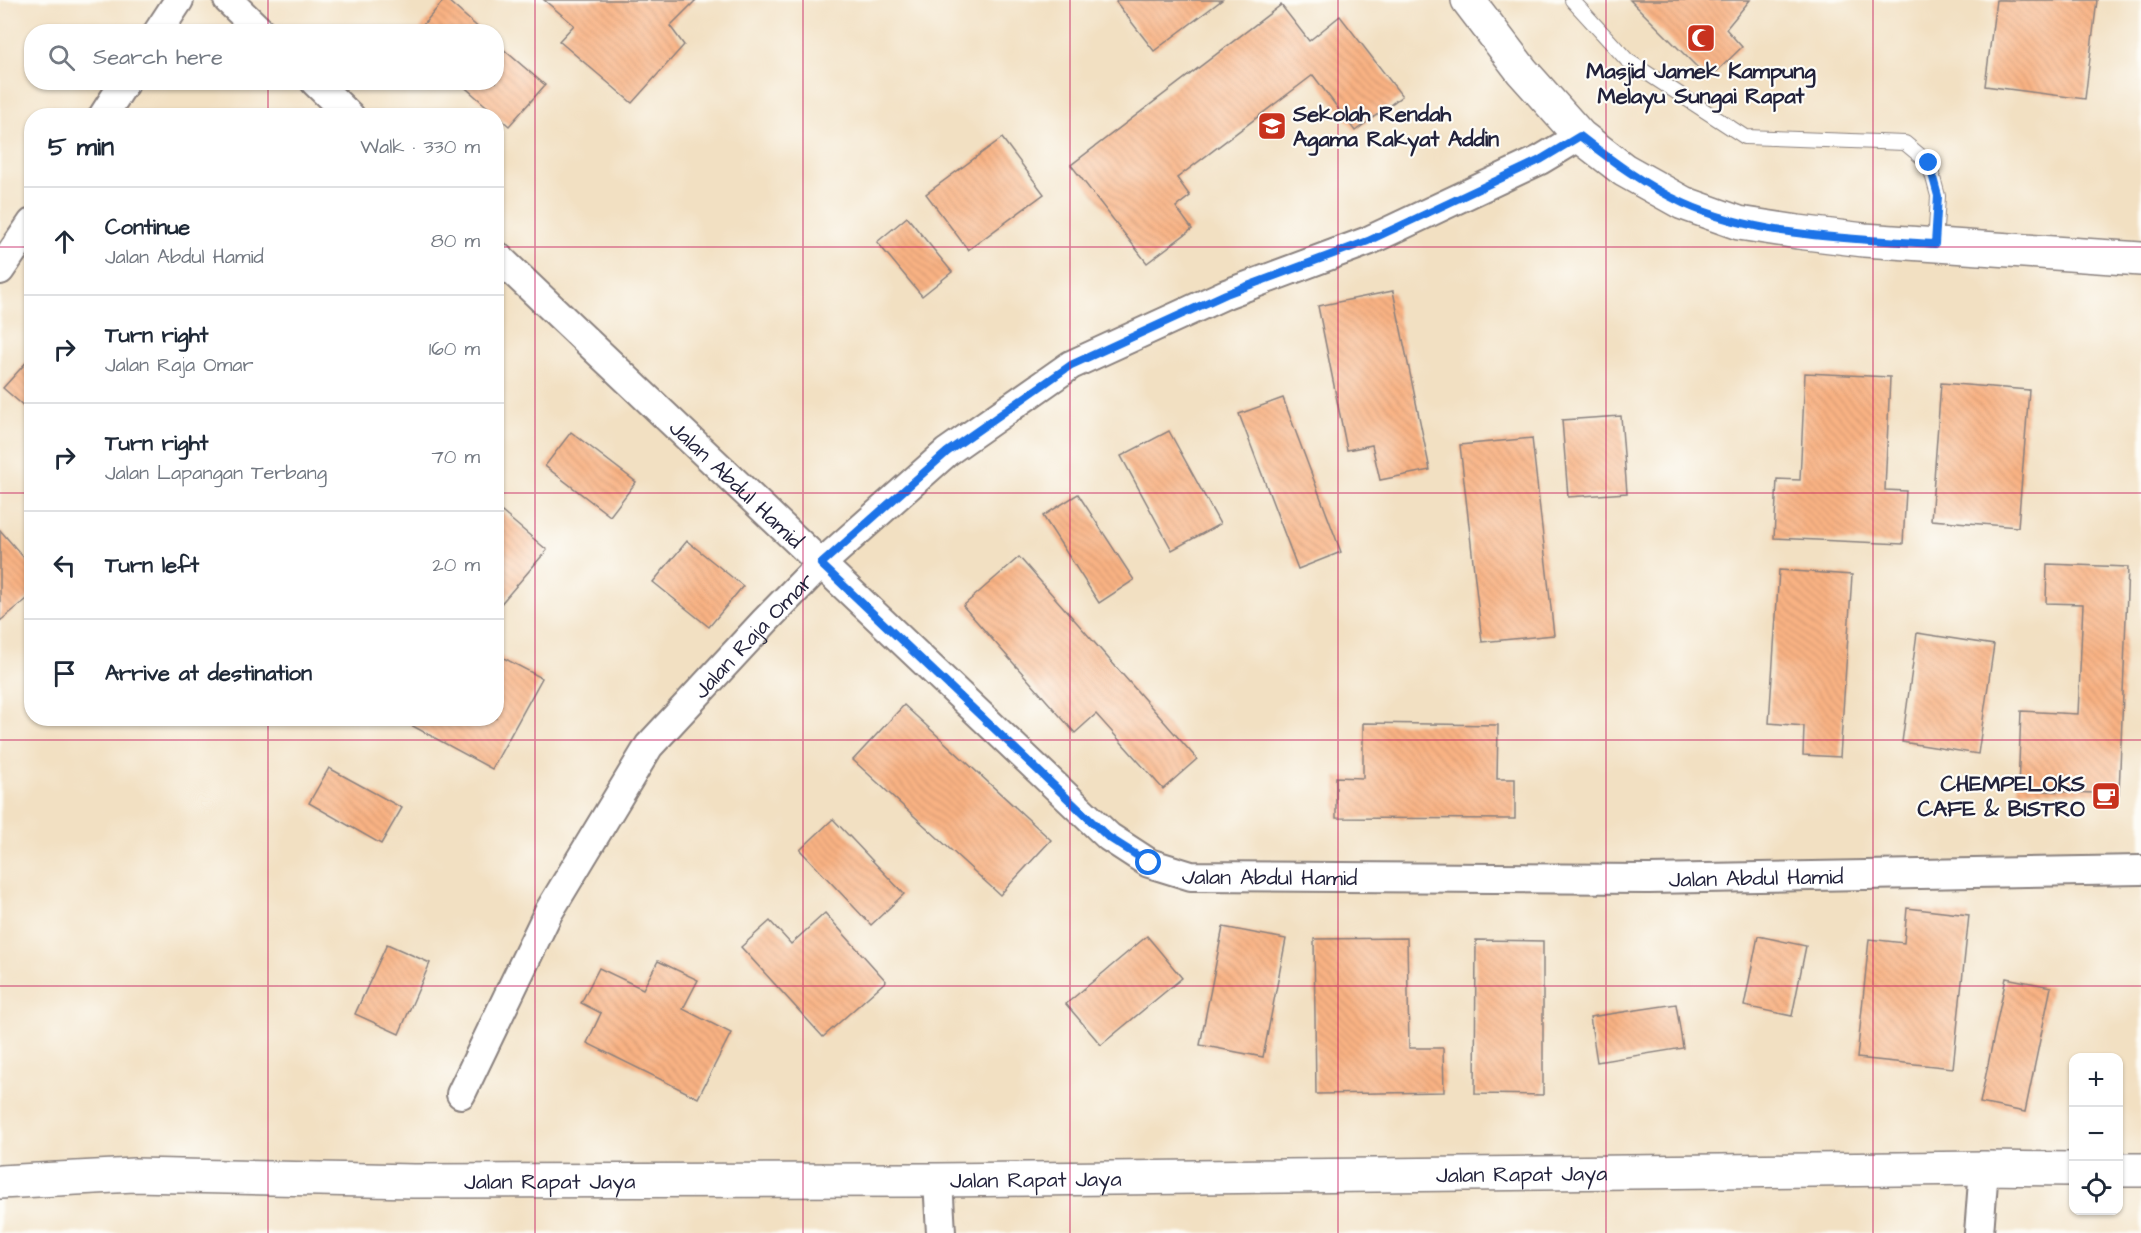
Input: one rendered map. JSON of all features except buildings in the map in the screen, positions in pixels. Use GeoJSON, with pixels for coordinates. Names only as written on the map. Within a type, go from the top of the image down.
{"type":"FeatureCollection","features":[{"type":"Feature","properties":{"kind":"street"},"geometry":{"type":"LineString","coordinates":[[163,24],[179,0]]}},
{"type":"Feature","properties":{"kind":"street"},"geometry":{"type":"LineString","coordinates":[[228,0],[253,24]]}},
{"type":"Feature","properties":{"kind":"street"},"geometry":{"type":"LineString","coordinates":[[1468,0],[1522,71],[1580,136],[1624,170],[1683,203],[1739,223],[1864,240],[2141,259]]}},
{"type":"Feature","properties":{"kind":"street"},"geometry":{"type":"LineString","coordinates":[[108,108],[120,90]]}},
{"type":"Feature","properties":{"kind":"street"},"geometry":{"type":"LineString","coordinates":[[323,90],[342,108]]}},
{"type":"Feature","properties":{"kind":"street","name":"Jalan Raja Omar"},"geometry":{"type":"LineString","coordinates":[[461,1094],[548,913],[649,746],[821,564],[947,452],[1071,365],[1226,294],[1368,241],[1540,160],[1580,136]]}},
{"type":"Feature","properties":{"kind":"street"},"geometry":{"type":"LineString","coordinates":[[0,270],[24,235]]}},
{"type":"Feature","properties":{"kind":"street","name":"Jalan Abdul Hamid"},"geometry":{"type":"LineString","coordinates":[[504,263],[1108,837],[1149,863],[1191,876],[1649,879],[2141,870]]}},
{"type":"Feature","properties":{"kind":"street"},"geometry":{"type":"LineString","coordinates":[[1979,1233],[1984,1168]]}},
{"type":"Feature","properties":{"kind":"street","name":"Jalan Rapat Jaya"},"geometry":{"type":"LineString","coordinates":[[0,1182],[134,1175],[414,1181],[938,1180],[2069,1169]]}},
{"type":"Feature","properties":{"kind":"street"},"geometry":{"type":"LineString","coordinates":[[2123,1170],[2141,1170]]}},
{"type":"Feature","properties":{"kind":"street"},"geometry":{"type":"LineString","coordinates":[[938,1180],[941,1233]]}},
{"type":"Feature","properties":{"kind":"lane"},"geometry":{"type":"LineString","coordinates":[[1572,0],[1627,60],[1744,136],[1905,143],[1929,163],[1938,196],[1935,244]]}},
{"type":"Feature","properties":{"kind":"place","name":"Masjid Jamek Kampung Melayu Sungai Rapat"},"geometry":{"type":"Point","coordinates":[1701,38]}},
{"type":"Feature","properties":{"kind":"place","name":"Sekolah Rendah Agama Rakyat Addin"},"geometry":{"type":"Point","coordinates":[1272,126]}},
{"type":"Feature","properties":{"kind":"place","name":"CHEMPELOKS CAFE & BISTRO"},"geometry":{"type":"Point","coordinates":[2106,796]}},
{"type":"Feature","properties":{"kind":"route"},"geometry":{"type":"LineString","coordinates":[[1149,863],[1108,837],[821,564],[947,452],[1071,365],[1226,294],[1368,241],[1540,160],[1580,136],[1624,170],[1683,203],[1739,223],[1864,240],[1935,244],[1938,196],[1929,163]]}}]}
